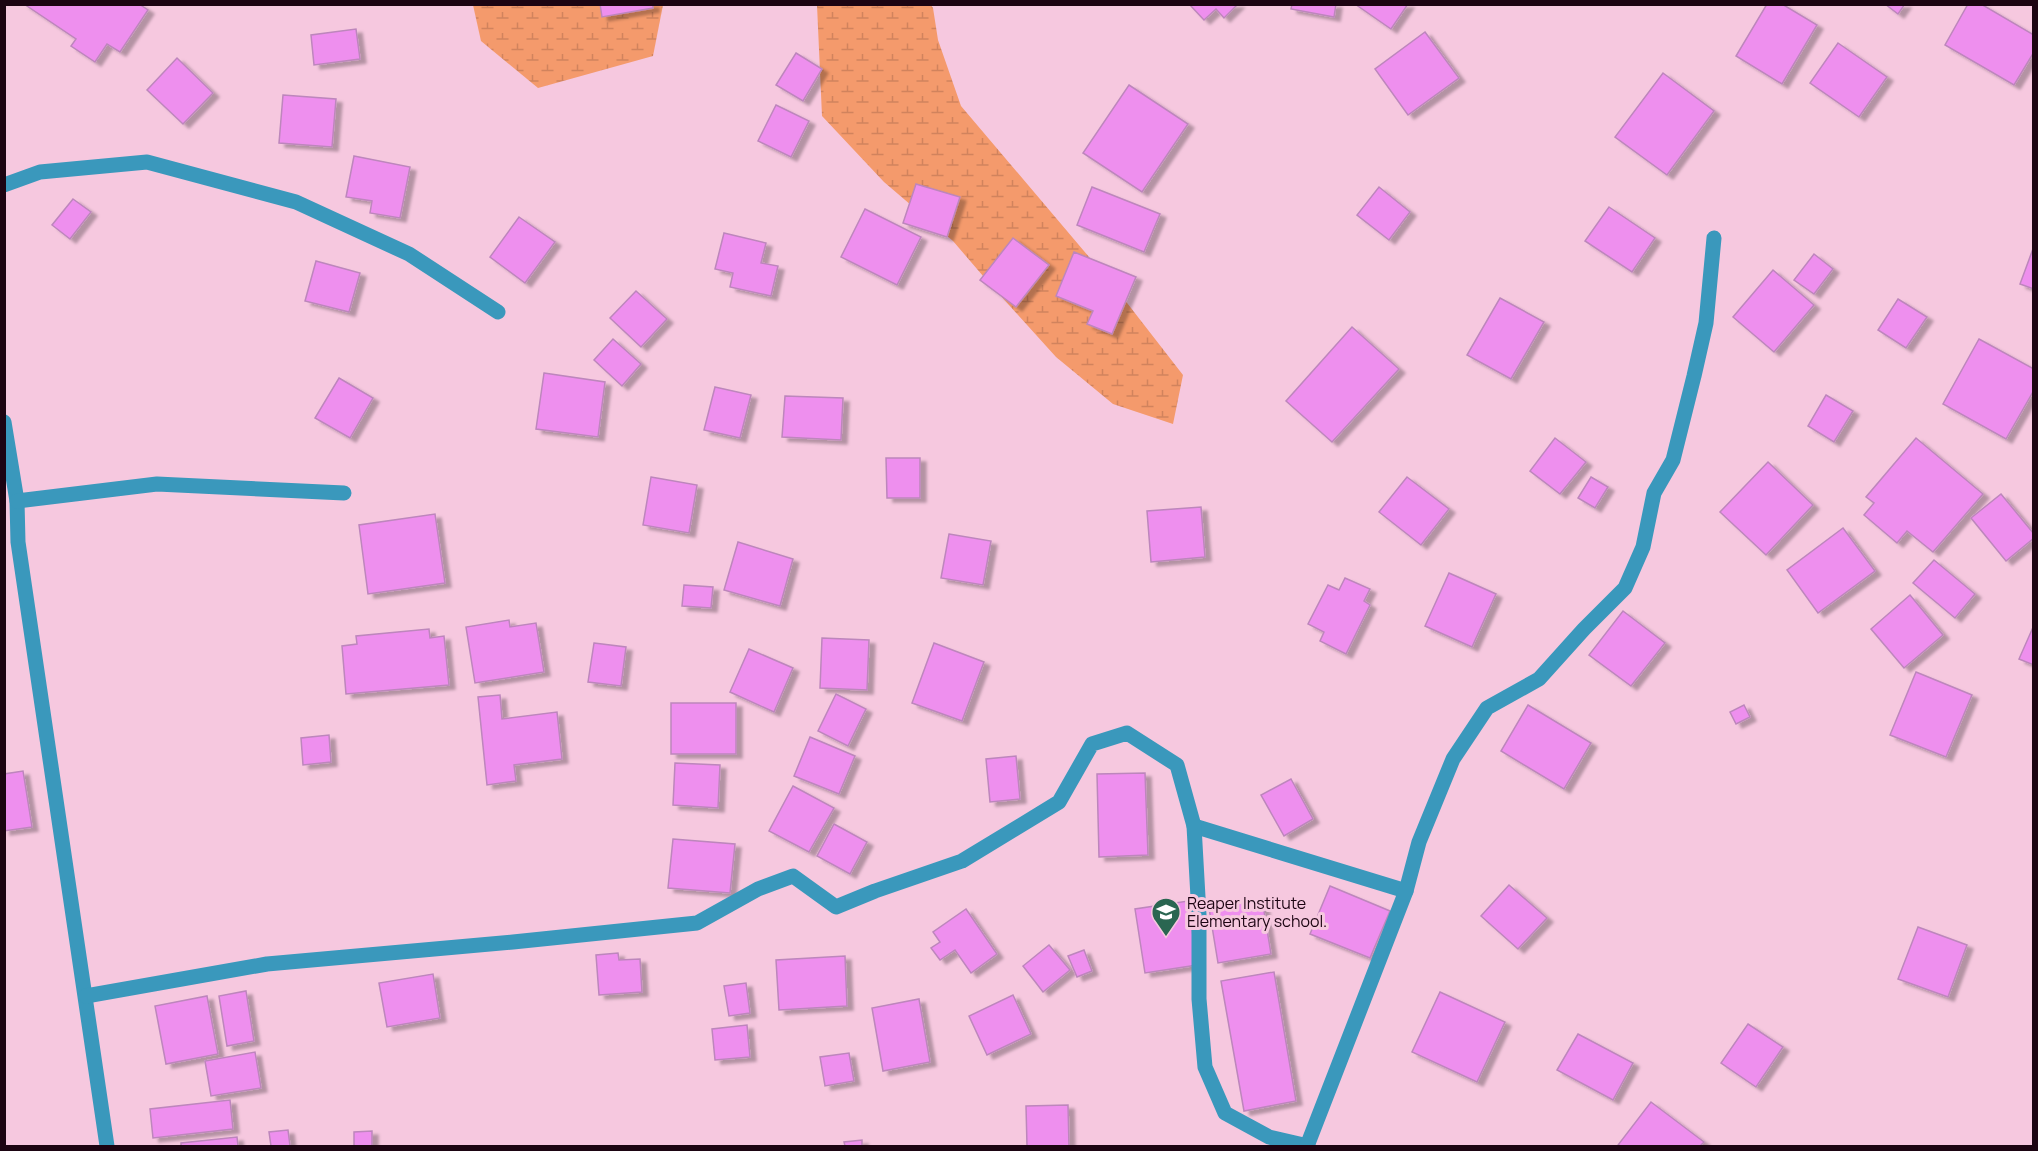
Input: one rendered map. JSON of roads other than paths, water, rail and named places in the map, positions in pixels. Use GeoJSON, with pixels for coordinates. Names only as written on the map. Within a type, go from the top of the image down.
{"type":"FeatureCollection","features":[{"type":"Feature","properties":{"kind":"street"},"geometry":{"type":"LineString","coordinates":[[4,185],[40,172],[147,162],[296,202],[409,254],[498,312]]}},
{"type":"Feature","properties":{"kind":"street"},"geometry":{"type":"LineString","coordinates":[[86,996],[267,964],[697,923],[758,889],[793,876],[836,907],[962,861],[1059,802],[1092,744],[1127,733],[1177,765],[1194,826],[1199,915],[1198,999],[1205,1067],[1225,1113],[1269,1137],[1307,1146],[1406,891],[1419,842],[1453,759],[1487,708],[1539,679],[1625,588],[1643,547],[1654,494],[1673,460],[1706,323],[1714,238]]}},
{"type":"Feature","properties":{"kind":"street"},"geometry":{"type":"LineString","coordinates":[[4,422],[17,501],[11,543],[86,996],[107,1146]]}},
{"type":"Feature","properties":{"kind":"street"},"geometry":{"type":"LineString","coordinates":[[17,501],[157,484],[344,493]]}},
{"type":"Feature","properties":{"kind":"street"},"geometry":{"type":"LineString","coordinates":[[1194,826],[1406,891]]}},
{"type":"Feature","properties":{"kind":"place","name":"Reaper Institute Elementary school."},"geometry":{"type":"Point","coordinates":[1166,938]}}]}
